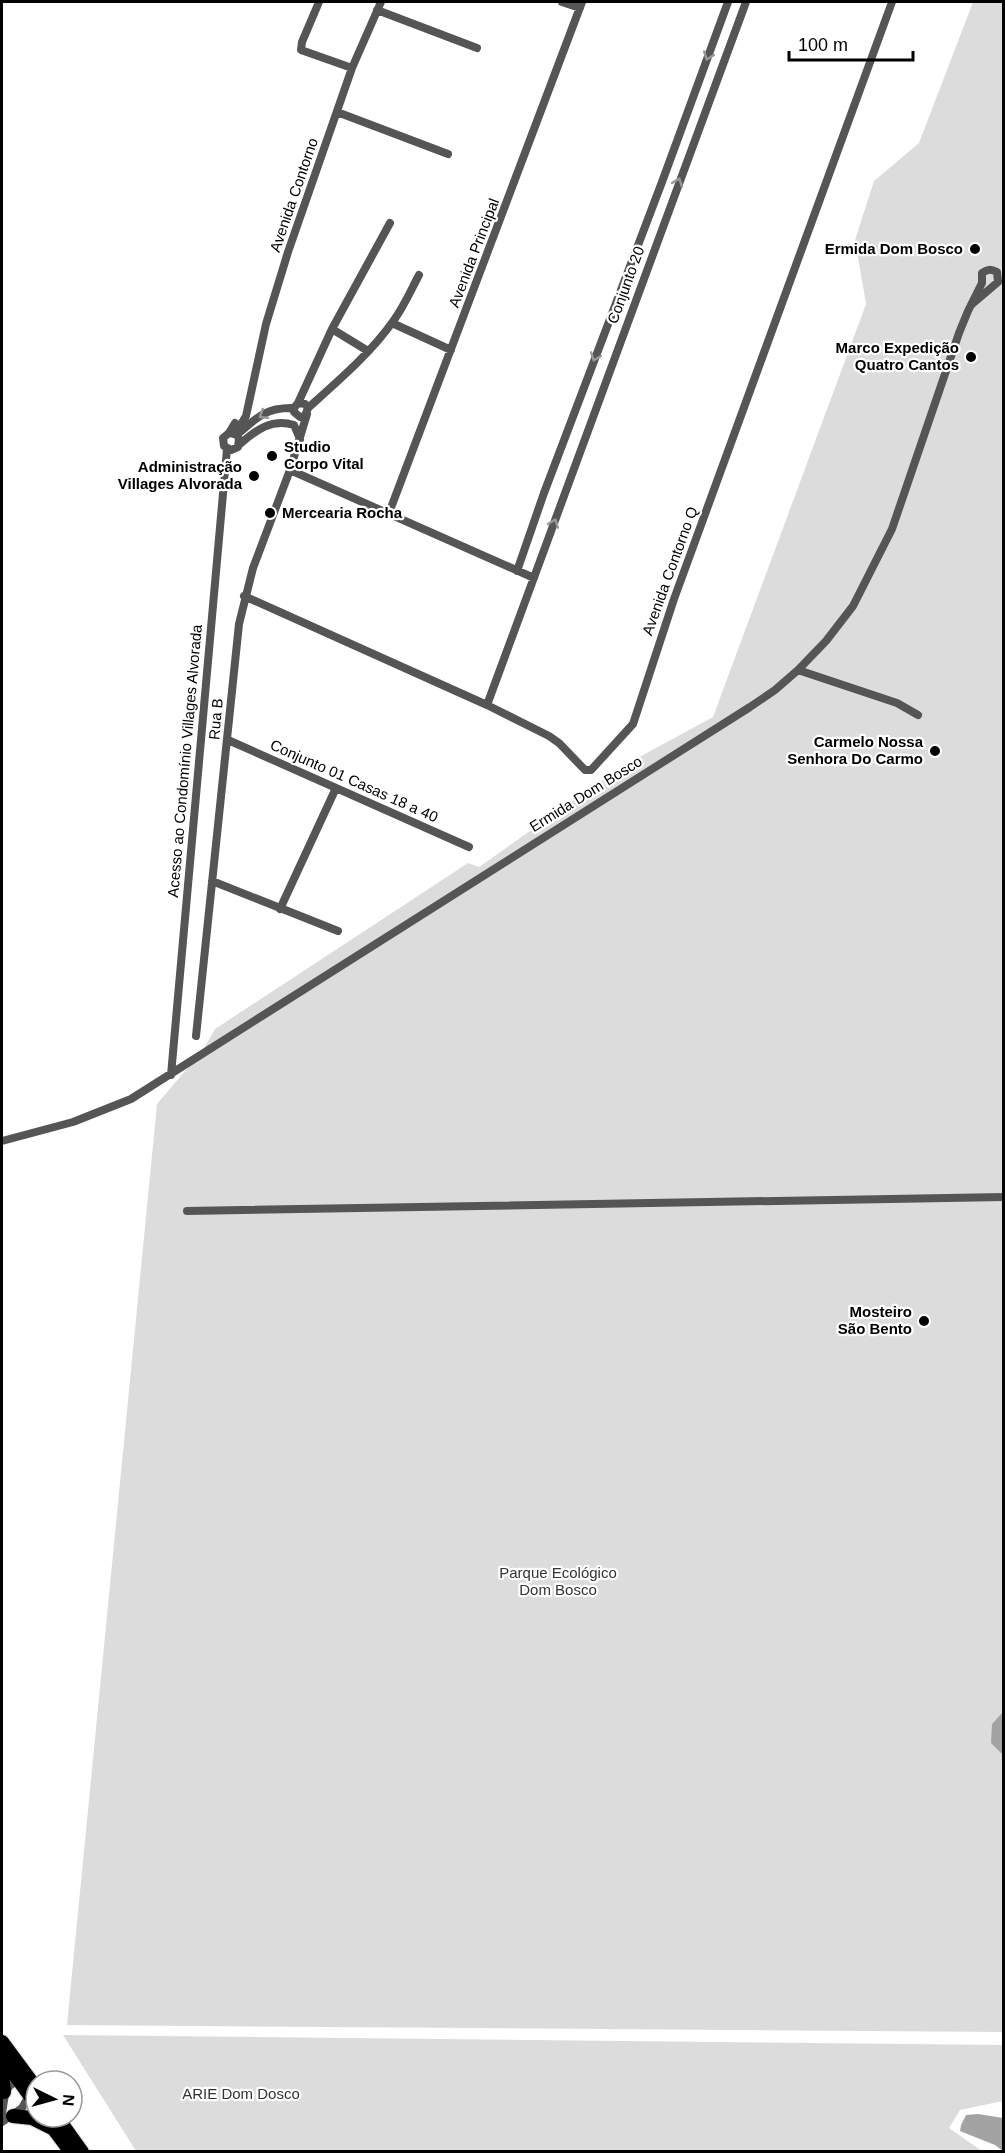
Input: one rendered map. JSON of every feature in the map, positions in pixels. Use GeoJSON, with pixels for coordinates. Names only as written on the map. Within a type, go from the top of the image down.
{"type":"FeatureCollection","features":[{"type":"Feature","properties":{"kind":"main road"},"geometry":{"type":"LineString","coordinates":[[2,2042],[24,2078]]}},
{"type":"Feature","properties":{"kind":"main road"},"geometry":{"type":"LineString","coordinates":[[2,2057],[24,2081]]}},
{"type":"Feature","properties":{"kind":"main road"},"geometry":{"type":"LineString","coordinates":[[2,2072],[4,2092]]}},
{"type":"Feature","properties":{"kind":"main road"},"geometry":{"type":"LineString","coordinates":[[5,2117],[24,2118]]}},
{"type":"Feature","properties":{"kind":"main road"},"geometry":{"type":"LineString","coordinates":[[59,2129],[70,2151]]}},
{"type":"Feature","properties":{"kind":"main road"},"geometry":{"type":"LineString","coordinates":[[62,2129],[82,2151]]}},
{"type":"Feature","properties":{"kind":"street"},"geometry":{"type":"LineString","coordinates":[[319,2],[302,42],[301,50],[352,68]]}},
{"type":"Feature","properties":{"kind":"street"},"geometry":{"type":"LineString","coordinates":[[562,2],[581,5]]}},
{"type":"Feature","properties":{"kind":"street","name":"Conjunto 20"},"geometry":{"type":"LineString","coordinates":[[517,571],[544,493],[728,2]]}},
{"type":"Feature","properties":{"kind":"street","name":"Conjunto 20"},"geometry":{"type":"LineString","coordinates":[[487,705],[746,2]]}},
{"type":"Feature","properties":{"kind":"street","name":"Avenida Contorno Q"},"geometry":{"type":"LineString","coordinates":[[244,596],[487,705],[549,736],[587,771],[591,770],[633,724],[674,599],[892,2]]}},
{"type":"Feature","properties":{"kind":"street","name":"Avenida Principal"},"geometry":{"type":"LineString","coordinates":[[389,513],[581,5]]}},
{"type":"Feature","properties":{"kind":"street"},"geometry":{"type":"LineString","coordinates":[[379,6],[477,48]]}},
{"type":"Feature","properties":{"kind":"street","name":"Avenida Contorno"},"geometry":{"type":"LineString","coordinates":[[235,436],[248,403],[276,289],[352,68],[379,6]]}},
{"type":"Feature","properties":{"kind":"street"},"geometry":{"type":"LineString","coordinates":[[337,112],[448,154]]}},
{"type":"Feature","properties":{"kind":"street"},"geometry":{"type":"LineString","coordinates":[[662,182],[663,188],[658,202],[660,205],[671,202]]}},
{"type":"Feature","properties":{"kind":"street"},"geometry":{"type":"LineString","coordinates":[[649,217],[656,214],[660,216],[657,239]]}},
{"type":"Feature","properties":{"kind":"street"},"geometry":{"type":"LineString","coordinates":[[300,439],[290,424],[293,407],[390,222]]}},
{"type":"Feature","properties":{"kind":"street"},"geometry":{"type":"LineString","coordinates":[[971,305],[999,282],[997,272],[987,270],[982,273],[982,283],[990,288]]}},
{"type":"Feature","properties":{"kind":"street"},"geometry":{"type":"LineString","coordinates":[[235,436],[275,423],[290,424],[306,413],[368,351],[392,323],[419,275]]}},
{"type":"Feature","properties":{"kind":"street","name":"Ermida Dom Bosco"},"geometry":{"type":"LineString","coordinates":[[2,1141],[36,1133],[103,1111],[131,1099],[750,707],[798,670],[826,641],[857,597],[892,529],[971,305],[982,283]]}},
{"type":"Feature","properties":{"kind":"street"},"geometry":{"type":"LineString","coordinates":[[392,323],[451,350]]}},
{"type":"Feature","properties":{"kind":"street"},"geometry":{"type":"LineString","coordinates":[[332,329],[368,351]]}},
{"type":"Feature","properties":{"kind":"street"},"geometry":{"type":"LineString","coordinates":[[227,449],[235,449],[235,436],[250,423],[272,410],[305,404],[306,413]]}},
{"type":"Feature","properties":{"kind":"street","name":"Rua B"},"geometry":{"type":"LineString","coordinates":[[196,1036],[228,740],[237,633],[244,596],[290,470],[306,413]]}},
{"type":"Feature","properties":{"kind":"street","name":"Acesso ao Condomínio Villages Alvorada"},"geometry":{"type":"LineString","coordinates":[[171,1075],[227,449],[222,442],[223,438],[235,436]]}},
{"type":"Feature","properties":{"kind":"street"},"geometry":{"type":"LineString","coordinates":[[290,470],[534,578]]}},
{"type":"Feature","properties":{"kind":"street"},"geometry":{"type":"LineString","coordinates":[[798,670],[897,703],[918,715]]}},
{"type":"Feature","properties":{"kind":"street","name":"Conjunto 01 Casas 18 a 40"},"geometry":{"type":"LineString","coordinates":[[228,740],[469,847]]}},
{"type":"Feature","properties":{"kind":"street"},"geometry":{"type":"LineString","coordinates":[[280,909],[336,788]]}},
{"type":"Feature","properties":{"kind":"street"},"geometry":{"type":"LineString","coordinates":[[212,881],[338,931]]}},
{"type":"Feature","properties":{"kind":"street"},"geometry":{"type":"LineString","coordinates":[[187,1211],[1004,1197]]}},
{"type":"Feature","properties":{"kind":"street"},"geometry":{"type":"LineString","coordinates":[[24,2088],[10,2085],[4,2092],[5,2117],[22,2108],[24,2104]]}},
{"type":"Feature","properties":{"kind":"green space","name":"Parque Ecológico Dom Bosco"},"geometry":{"type":"Polygon","coordinates":[[[973,2],[1003,2],[1004,1712],[992,1724],[1001,1753],[1004,1755],[1003,2032],[67,2025],[157,1104],[203,1050],[215,1029],[468,863],[479,867],[621,767],[713,717],[866,304],[855,240],[874,181],[919,143],[973,2]]]}},
{"type":"Feature","properties":{"kind":"green space","name":"ARIE Dom Dosco"},"geometry":{"type":"Polygon","coordinates":[[[63,2035],[1003,2045],[1003,2101],[960,2110],[949,2128],[982,2151],[136,2151],[63,2035]]]}},
{"type":"Feature","properties":{"kind":"shaded area"},"geometry":{"type":"Polygon","coordinates":[[[1003,1712],[1003,1755],[991,1743],[992,1724],[1003,1712]]]}},
{"type":"Feature","properties":{"kind":"shaded area"},"geometry":{"type":"Polygon","coordinates":[[[978,2114],[1003,2118],[1003,2151],[995,2145],[960,2131],[966,2115],[978,2114]]]}},
{"type":"Feature","properties":{"kind":"place","name":"Ermida Dom Bosco"},"geometry":{"type":"Point","coordinates":[975,249]}},
{"type":"Feature","properties":{"kind":"place","name":"Marco Expedição Quatro Cantos"},"geometry":{"type":"Point","coordinates":[971,357]}},
{"type":"Feature","properties":{"kind":"place","name":"Studio Corpo Vital"},"geometry":{"type":"Point","coordinates":[272,456]}},
{"type":"Feature","properties":{"kind":"place","name":"Administração Villages Alvorada"},"geometry":{"type":"Point","coordinates":[254,476]}},
{"type":"Feature","properties":{"kind":"place","name":"Mercearia Rocha"},"geometry":{"type":"Point","coordinates":[270,513]}},
{"type":"Feature","properties":{"kind":"place","name":"Carmelo Nossa Senhora Do Carmo"},"geometry":{"type":"Point","coordinates":[935,751]}},
{"type":"Feature","properties":{"kind":"place","name":"Mosteiro São Bento"},"geometry":{"type":"Point","coordinates":[924,1321]}}]}
